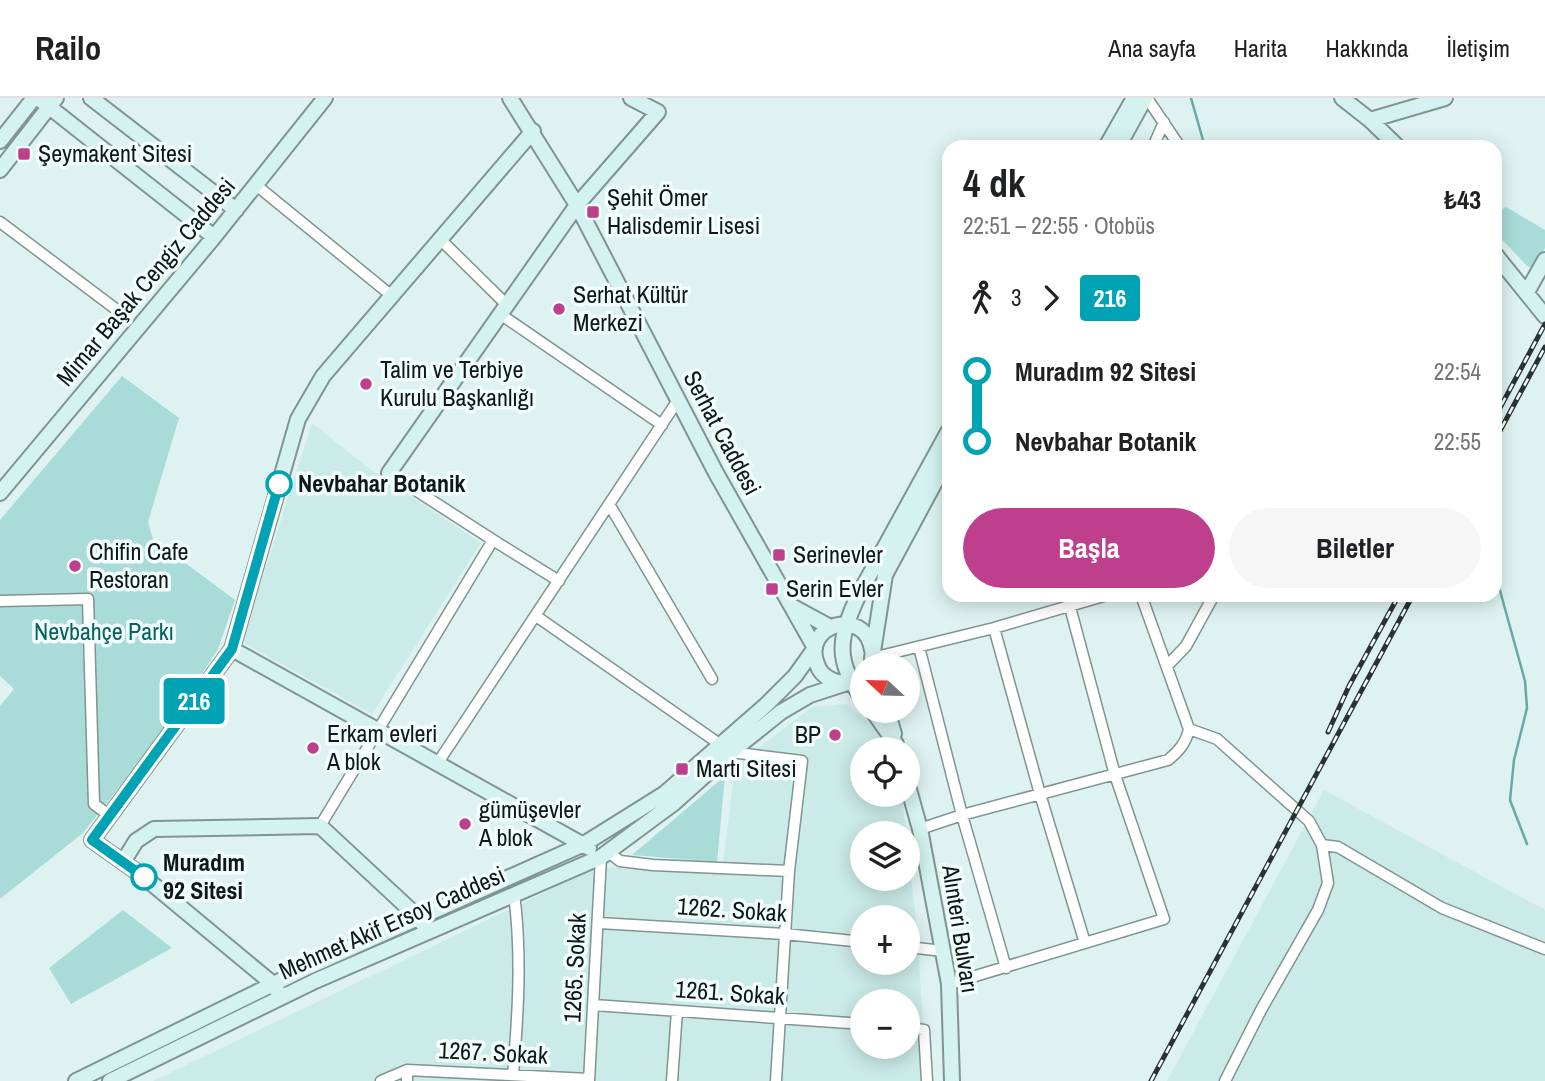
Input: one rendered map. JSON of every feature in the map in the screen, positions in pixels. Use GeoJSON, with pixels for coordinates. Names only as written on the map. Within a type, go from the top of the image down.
{"type":"FeatureCollection","features":[{"type":"Feature","properties":{"kind":"main road"},"geometry":{"type":"LineString","coordinates":[[91,98],[236,210]]}},
{"type":"Feature","properties":{"kind":"main road","name":"Mimar Başak Cengiz Caddesi"},"geometry":{"type":"LineString","coordinates":[[0,493],[214,237],[325,98]]}},
{"type":"Feature","properties":{"kind":"main road","name":"Serhat Caddesi"},"geometry":{"type":"LineString","coordinates":[[510,98],[577,205],[716,473],[815,648],[817,667],[831,680],[850,678]]}},
{"type":"Feature","properties":{"kind":"main road"},"geometry":{"type":"LineString","coordinates":[[389,472],[577,205],[658,112],[631,98]]}},
{"type":"Feature","properties":{"kind":"main road"},"geometry":{"type":"LineString","coordinates":[[1110,140],[1134,98]]}},
{"type":"Feature","properties":{"kind":"main road"},"geometry":{"type":"LineString","coordinates":[[1122,140],[1146,98]]}},
{"type":"Feature","properties":{"kind":"main road"},"geometry":{"type":"LineString","coordinates":[[1342,98],[1391,140]]}},
{"type":"Feature","properties":{"kind":"main road"},"geometry":{"type":"LineString","coordinates":[[1370,120],[1445,98]]}},
{"type":"Feature","properties":{"kind":"main road"},"geometry":{"type":"LineString","coordinates":[[0,141],[44,100]]}},
{"type":"Feature","properties":{"kind":"main road"},"geometry":{"type":"LineString","coordinates":[[0,170],[44,100]]}},
{"type":"Feature","properties":{"kind":"main road"},"geometry":{"type":"LineString","coordinates":[[44,100],[214,237]]}},
{"type":"Feature","properties":{"kind":"main road"},"geometry":{"type":"LineString","coordinates":[[277,991],[123,862],[92,840],[232,649],[298,418],[323,376],[533,131]]}},
{"type":"Feature","properties":{"kind":"main road"},"geometry":{"type":"LineString","coordinates":[[1527,292],[1545,260]]}},
{"type":"Feature","properties":{"kind":"main road"},"geometry":{"type":"LineString","coordinates":[[1502,262],[1545,316]]}},
{"type":"Feature","properties":{"kind":"main road"},"geometry":{"type":"LineString","coordinates":[[850,672],[844,667],[841,647],[846,624],[858,596],[898,528],[942,444]]}},
{"type":"Feature","properties":{"kind":"main road"},"geometry":{"type":"LineString","coordinates":[[874,653],[886,575],[942,469]]}},
{"type":"Feature","properties":{"kind":"main road"},"geometry":{"type":"LineString","coordinates":[[830,627],[858,596]]}},
{"type":"Feature","properties":{"kind":"main road"},"geometry":{"type":"LineString","coordinates":[[792,606],[830,627],[846,624],[861,629],[871,642],[872,653]]}},
{"type":"Feature","properties":{"kind":"main road","name":"Mehmet Akif Ersoy Caddesi"},"geometry":{"type":"LineString","coordinates":[[110,1081],[419,918],[584,844],[664,794],[726,749],[770,711],[815,648],[823,632],[830,627]]}},
{"type":"Feature","properties":{"kind":"main road"},"geometry":{"type":"LineString","coordinates":[[232,649],[604,854]]}},
{"type":"Feature","properties":{"kind":"main road","name":"Mehmet Akif Ersoy Caddesi"},"geometry":{"type":"LineString","coordinates":[[770,711],[850,680]]}},
{"type":"Feature","properties":{"kind":"main road","name":"Mehmet Akif Ersoy Caddesi"},"geometry":{"type":"LineString","coordinates":[[76,1081],[277,991],[427,931],[604,854],[674,803],[726,749]]}},
{"type":"Feature","properties":{"kind":"main road"},"geometry":{"type":"LineString","coordinates":[[123,862],[136,841],[154,829],[320,826],[419,918],[427,931]]}},
{"type":"Feature","properties":{"kind":"main road","name":"Alınteri Bulvarı"},"geometry":{"type":"LineString","coordinates":[[920,829],[949,984],[952,1081]]}},
{"type":"Feature","properties":{"kind":"street"},"geometry":{"type":"LineString","coordinates":[[1146,98],[1176,140]]}},
{"type":"Feature","properties":{"kind":"street"},"geometry":{"type":"LineString","coordinates":[[1156,140],[1164,122]]}},
{"type":"Feature","properties":{"kind":"street"},"geometry":{"type":"LineString","coordinates":[[256,185],[392,296]]}},
{"type":"Feature","properties":{"kind":"street"},"geometry":{"type":"LineString","coordinates":[[0,222],[121,313]]}},
{"type":"Feature","properties":{"kind":"street"},"geometry":{"type":"LineString","coordinates":[[440,239],[504,310],[662,425]]}},
{"type":"Feature","properties":{"kind":"street"},"geometry":{"type":"LineString","coordinates":[[437,764],[678,400]]}},
{"type":"Feature","properties":{"kind":"street"},"geometry":{"type":"LineString","coordinates":[[389,472],[559,581]]}},
{"type":"Feature","properties":{"kind":"street"},"geometry":{"type":"LineString","coordinates":[[609,504],[712,678]]}},
{"type":"Feature","properties":{"kind":"street"},"geometry":{"type":"LineString","coordinates":[[320,826],[493,540]]}},
{"type":"Feature","properties":{"kind":"street"},"geometry":{"type":"LineString","coordinates":[[0,601],[88,599],[94,804],[110,816]]}},
{"type":"Feature","properties":{"kind":"street"},"geometry":{"type":"LineString","coordinates":[[901,653],[1085,602]]}},
{"type":"Feature","properties":{"kind":"street"},"geometry":{"type":"LineString","coordinates":[[920,829],[962,815],[1168,760],[1181,749],[1189,729],[1143,602]]}},
{"type":"Feature","properties":{"kind":"street"},"geometry":{"type":"LineString","coordinates":[[1167,666],[1186,646],[1210,602]]}},
{"type":"Feature","properties":{"kind":"street"},"geometry":{"type":"LineString","coordinates":[[949,984],[1164,919],[1115,775],[1070,607]]}},
{"type":"Feature","properties":{"kind":"street"},"geometry":{"type":"LineString","coordinates":[[536,616],[726,749],[802,761],[789,872],[775,1081]]}},
{"type":"Feature","properties":{"kind":"street"},"geometry":{"type":"LineString","coordinates":[[994,628],[1085,943]]}},
{"type":"Feature","properties":{"kind":"street"},"geometry":{"type":"LineString","coordinates":[[919,647],[962,815],[1006,968]]}},
{"type":"Feature","properties":{"kind":"street"},"geometry":{"type":"LineString","coordinates":[[1189,729],[1217,739],[1309,821],[1322,845],[1328,883],[1322,903],[1261,1010],[1225,1081]]}},
{"type":"Feature","properties":{"kind":"street"},"geometry":{"type":"LineString","coordinates":[[1322,845],[1338,848],[1443,908],[1545,950]]}},
{"type":"Feature","properties":{"kind":"street"},"geometry":{"type":"LineString","coordinates":[[604,854],[620,861],[653,865],[789,872]]}},
{"type":"Feature","properties":{"kind":"street","name":"1265. Sokak"},"geometry":{"type":"LineString","coordinates":[[589,1080],[604,854]]}},
{"type":"Feature","properties":{"kind":"street"},"geometry":{"type":"LineString","coordinates":[[513,1075],[519,970],[514,894]]}},
{"type":"Feature","properties":{"kind":"street","name":"1262. Sokak"},"geometry":{"type":"LineString","coordinates":[[599,923],[785,934],[850,942]]}},
{"type":"Feature","properties":{"kind":"street"},"geometry":{"type":"LineString","coordinates":[[920,948],[943,951]]}},
{"type":"Feature","properties":{"kind":"street","name":"1261. Sokak"},"geometry":{"type":"LineString","coordinates":[[594,1005],[850,1023]]}},
{"type":"Feature","properties":{"kind":"street"},"geometry":{"type":"LineString","coordinates":[[672,1081],[677,1011]]}},
{"type":"Feature","properties":{"kind":"street"},"geometry":{"type":"LineString","coordinates":[[920,1030],[924,1030],[927,1081]]}},
{"type":"Feature","properties":{"kind":"street","name":"1267. Sokak"},"geometry":{"type":"LineString","coordinates":[[407,1076],[513,1075],[589,1080]]}},
{"type":"Feature","properties":{"kind":"street"},"geometry":{"type":"LineString","coordinates":[[382,1081],[407,1076]]}},
{"type":"Feature","properties":{"kind":"shaded area"},"geometry":{"type":"Polygon","coordinates":[[[312,423],[370,469],[481,543],[372,714],[242,642],[312,423]]]}},
{"type":"Feature","properties":{"kind":"shaded area"},"geometry":{"type":"Polygon","coordinates":[[[846,704],[850,707],[850,723],[870,723],[887,737],[850,737],[850,807],[903,807],[905,821],[850,821],[850,891],[913,891],[914,905],[850,905],[850,975],[920,975],[927,1081],[153,1081],[597,867],[722,872],[735,766],[812,707],[846,704]]]}},
{"type":"Feature","properties":{"kind":"shaded area"},"geometry":{"type":"Polygon","coordinates":[[[1324,790],[1545,910],[1545,1081],[1167,1081],[1324,790]]]}},
{"type":"Feature","properties":{"kind":"green space"},"geometry":{"type":"Polygon","coordinates":[[[1506,207],[1545,230],[1545,248],[1533,268],[1527,266],[1502,239],[1502,210],[1506,207]]]}},
{"type":"Feature","properties":{"kind":"green space","name":"Nevbahçe Parkı"},"geometry":{"type":"Polygon","coordinates":[[[122,376],[179,418],[148,522],[153,539],[235,600],[218,649],[170,723],[83,833],[0,899],[0,706],[14,689],[0,676],[0,520],[122,376]]]}},
{"type":"Feature","properties":{"kind":"green space"},"geometry":{"type":"Polygon","coordinates":[[[725,776],[717,862],[632,855],[725,776]]]}},
{"type":"Feature","properties":{"kind":"green space"},"geometry":{"type":"Polygon","coordinates":[[[123,910],[172,948],[71,1004],[49,968],[123,910]]]}},
{"type":"Feature","properties":{"kind":"waterway"},"geometry":{"type":"LineString","coordinates":[[1191,98],[1203,140]]}},
{"type":"Feature","properties":{"kind":"waterway"},"geometry":{"type":"LineString","coordinates":[[1502,598],[1525,681],[1527,708],[1514,760],[1510,800],[1527,844]]}},
{"type":"Feature","properties":{"kind":"railway"},"geometry":{"type":"LineString","coordinates":[[1502,404],[1545,324]]}},
{"type":"Feature","properties":{"kind":"railway"},"geometry":{"type":"LineString","coordinates":[[1502,427],[1545,347]]}},
{"type":"Feature","properties":{"kind":"railway"},"geometry":{"type":"LineString","coordinates":[[1328,732],[1349,686],[1395,602]]}},
{"type":"Feature","properties":{"kind":"railway"},"geometry":{"type":"LineString","coordinates":[[1151,1081],[1409,602]]}},
{"type":"Feature","properties":{"kind":"bus line","name":"216"},"geometry":{"type":"LineString","coordinates":[[144,877],[92,840],[232,649],[279,484]]}},
{"type":"Feature","properties":{"kind":"place","name":"Şeymakent Sitesi"},"geometry":{"type":"Point","coordinates":[24,154]}},
{"type":"Feature","properties":{"kind":"place","name":"Şehit Ömer Halisdemir Lisesi"},"geometry":{"type":"Point","coordinates":[593,212]}},
{"type":"Feature","properties":{"kind":"place","name":"Serhat Kültür Merkezi"},"geometry":{"type":"Point","coordinates":[559,309]}},
{"type":"Feature","properties":{"kind":"place","name":"Talim ve Terbiye Kurulu Başkanlığı"},"geometry":{"type":"Point","coordinates":[366,384]}},
{"type":"Feature","properties":{"kind":"place","name":"Nevbahar Botanik"},"geometry":{"type":"Point","coordinates":[279,484]}},
{"type":"Feature","properties":{"kind":"place","name":"Serinevler"},"geometry":{"type":"Point","coordinates":[779,555]}},
{"type":"Feature","properties":{"kind":"place","name":"Chifin Cafe Restoran"},"geometry":{"type":"Point","coordinates":[75,566]}},
{"type":"Feature","properties":{"kind":"place","name":"Serin Evler"},"geometry":{"type":"Point","coordinates":[772,589]}},
{"type":"Feature","properties":{"kind":"place","name":"BP"},"geometry":{"type":"Point","coordinates":[835,735]}},
{"type":"Feature","properties":{"kind":"place","name":"Erkam evleri A blok"},"geometry":{"type":"Point","coordinates":[313,748]}},
{"type":"Feature","properties":{"kind":"place","name":"Martı Sitesi"},"geometry":{"type":"Point","coordinates":[682,769]}},
{"type":"Feature","properties":{"kind":"place","name":"gümüşevler A blok"},"geometry":{"type":"Point","coordinates":[465,824]}},
{"type":"Feature","properties":{"kind":"place","name":"Muradım 92 Sitesi"},"geometry":{"type":"Point","coordinates":[144,877]}}]}
